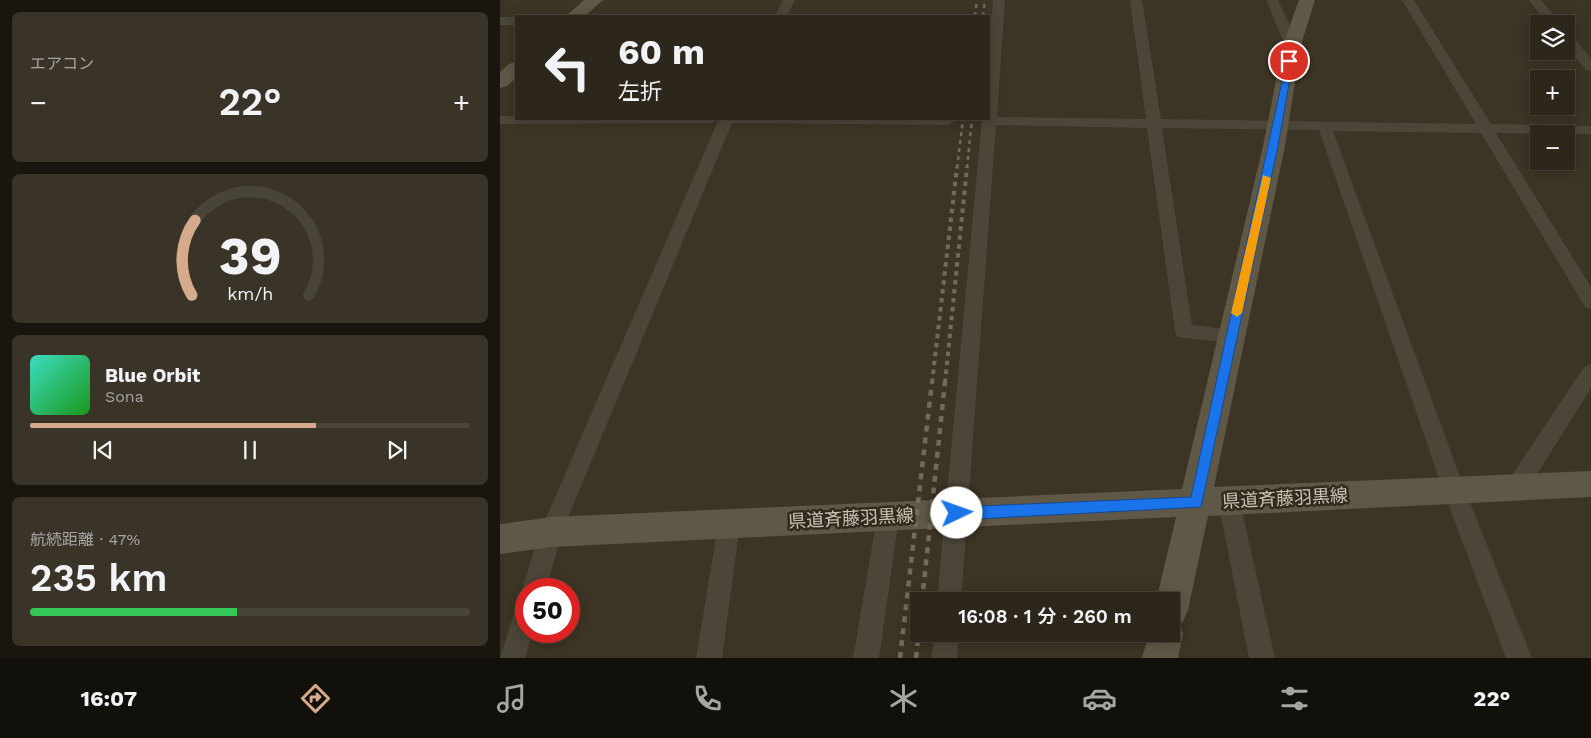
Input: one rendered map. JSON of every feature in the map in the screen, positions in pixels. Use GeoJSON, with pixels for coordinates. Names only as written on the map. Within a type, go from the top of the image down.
{"type":"FeatureCollection","features":[{"type":"Feature","properties":{"kind":"street"},"geometry":{"type":"LineString","coordinates":[[576,15],[595,0]]}},
{"type":"Feature","properties":{"kind":"street"},"geometry":{"type":"LineString","coordinates":[[782,15],[789,0]]}},
{"type":"Feature","properties":{"kind":"street"},"geometry":{"type":"LineString","coordinates":[[990,109],[999,0]]}},
{"type":"Feature","properties":{"kind":"street"},"geometry":{"type":"LineString","coordinates":[[1136,0],[1184,331],[1231,336]]}},
{"type":"Feature","properties":{"kind":"street"},"geometry":{"type":"LineString","coordinates":[[1272,0],[1292,45]]}},
{"type":"Feature","properties":{"kind":"street"},"geometry":{"type":"LineString","coordinates":[[1175,592],[1278,124],[1292,45],[1307,0]]}},
{"type":"Feature","properties":{"kind":"street"},"geometry":{"type":"LineString","coordinates":[[1408,0],[1591,302]]}},
{"type":"Feature","properties":{"kind":"street"},"geometry":{"type":"LineString","coordinates":[[1535,0],[1548,15]]}},
{"type":"Feature","properties":{"kind":"street"},"geometry":{"type":"LineString","coordinates":[[500,21],[515,21]]}},
{"type":"Feature","properties":{"kind":"street"},"geometry":{"type":"LineString","coordinates":[[1575,48],[1591,67]]}},
{"type":"Feature","properties":{"kind":"street"},"geometry":{"type":"LineString","coordinates":[[500,82],[515,69]]}},
{"type":"Feature","properties":{"kind":"street"},"geometry":{"type":"LineString","coordinates":[[500,120],[515,120]]}},
{"type":"Feature","properties":{"kind":"street"},"geometry":{"type":"LineString","coordinates":[[537,578],[552,532],[726,120]]}},
{"type":"Feature","properties":{"kind":"street"},"geometry":{"type":"LineString","coordinates":[[840,120],[948,121]]}},
{"type":"Feature","properties":{"kind":"street"},"geometry":{"type":"LineString","coordinates":[[950,592],[989,121],[1591,130]]}},
{"type":"Feature","properties":{"kind":"street"},"geometry":{"type":"LineString","coordinates":[[1324,125],[1454,490],[1519,658]]}},
{"type":"Feature","properties":{"kind":"street"},"geometry":{"type":"LineString","coordinates":[[1516,488],[1591,372]]}},
{"type":"Feature","properties":{"kind":"street","name":"県道斉藤羽黒線"},"geometry":{"type":"LineString","coordinates":[[500,539],[552,532],[1591,484]]}},
{"type":"Feature","properties":{"kind":"street"},"geometry":{"type":"LineString","coordinates":[[1229,501],[1262,658]]}},
{"type":"Feature","properties":{"kind":"street"},"geometry":{"type":"LineString","coordinates":[[866,658],[888,517]]}},
{"type":"Feature","properties":{"kind":"street"},"geometry":{"type":"LineString","coordinates":[[709,658],[730,524]]}},
{"type":"Feature","properties":{"kind":"street"},"geometry":{"type":"LineString","coordinates":[[944,658],[945,642]]}},
{"type":"Feature","properties":{"kind":"street"},"geometry":{"type":"LineString","coordinates":[[1160,658],[1164,642]]}},
{"type":"Feature","properties":{"kind":"street"},"geometry":{"type":"LineString","coordinates":[[512,658],[517,643]]}},
{"type":"Feature","properties":{"kind":"railway"},"geometry":{"type":"LineString","coordinates":[[975,15],[977,0]]}},
{"type":"Feature","properties":{"kind":"railway"},"geometry":{"type":"LineString","coordinates":[[983,15],[985,0]]}},
{"type":"Feature","properties":{"kind":"railway"},"geometry":{"type":"LineString","coordinates":[[957,168],[963,120]]}},
{"type":"Feature","properties":{"kind":"railway"},"geometry":{"type":"LineString","coordinates":[[967,168],[972,120]]}},
{"type":"Feature","properties":{"kind":"railway"},"geometry":{"type":"LineString","coordinates":[[932,383],[957,167]]}},
{"type":"Feature","properties":{"kind":"railway"},"geometry":{"type":"LineString","coordinates":[[945,383],[967,167]]}},
{"type":"Feature","properties":{"kind":"railway"},"geometry":{"type":"LineString","coordinates":[[900,658],[932,382]]}},
{"type":"Feature","properties":{"kind":"railway"},"geometry":{"type":"LineString","coordinates":[[923,592],[945,382]]}},
{"type":"Feature","properties":{"kind":"railway"},"geometry":{"type":"LineString","coordinates":[[916,658],[918,642]]}},
{"type":"Feature","properties":{"kind":"slow traffic"},"geometry":{"type":"LineString","coordinates":[[1237,313],[1267,178]]}},
{"type":"Feature","properties":{"kind":"route"},"geometry":{"type":"LineString","coordinates":[[957,513],[1196,502],[1274,146],[1289,61]]}}]}
